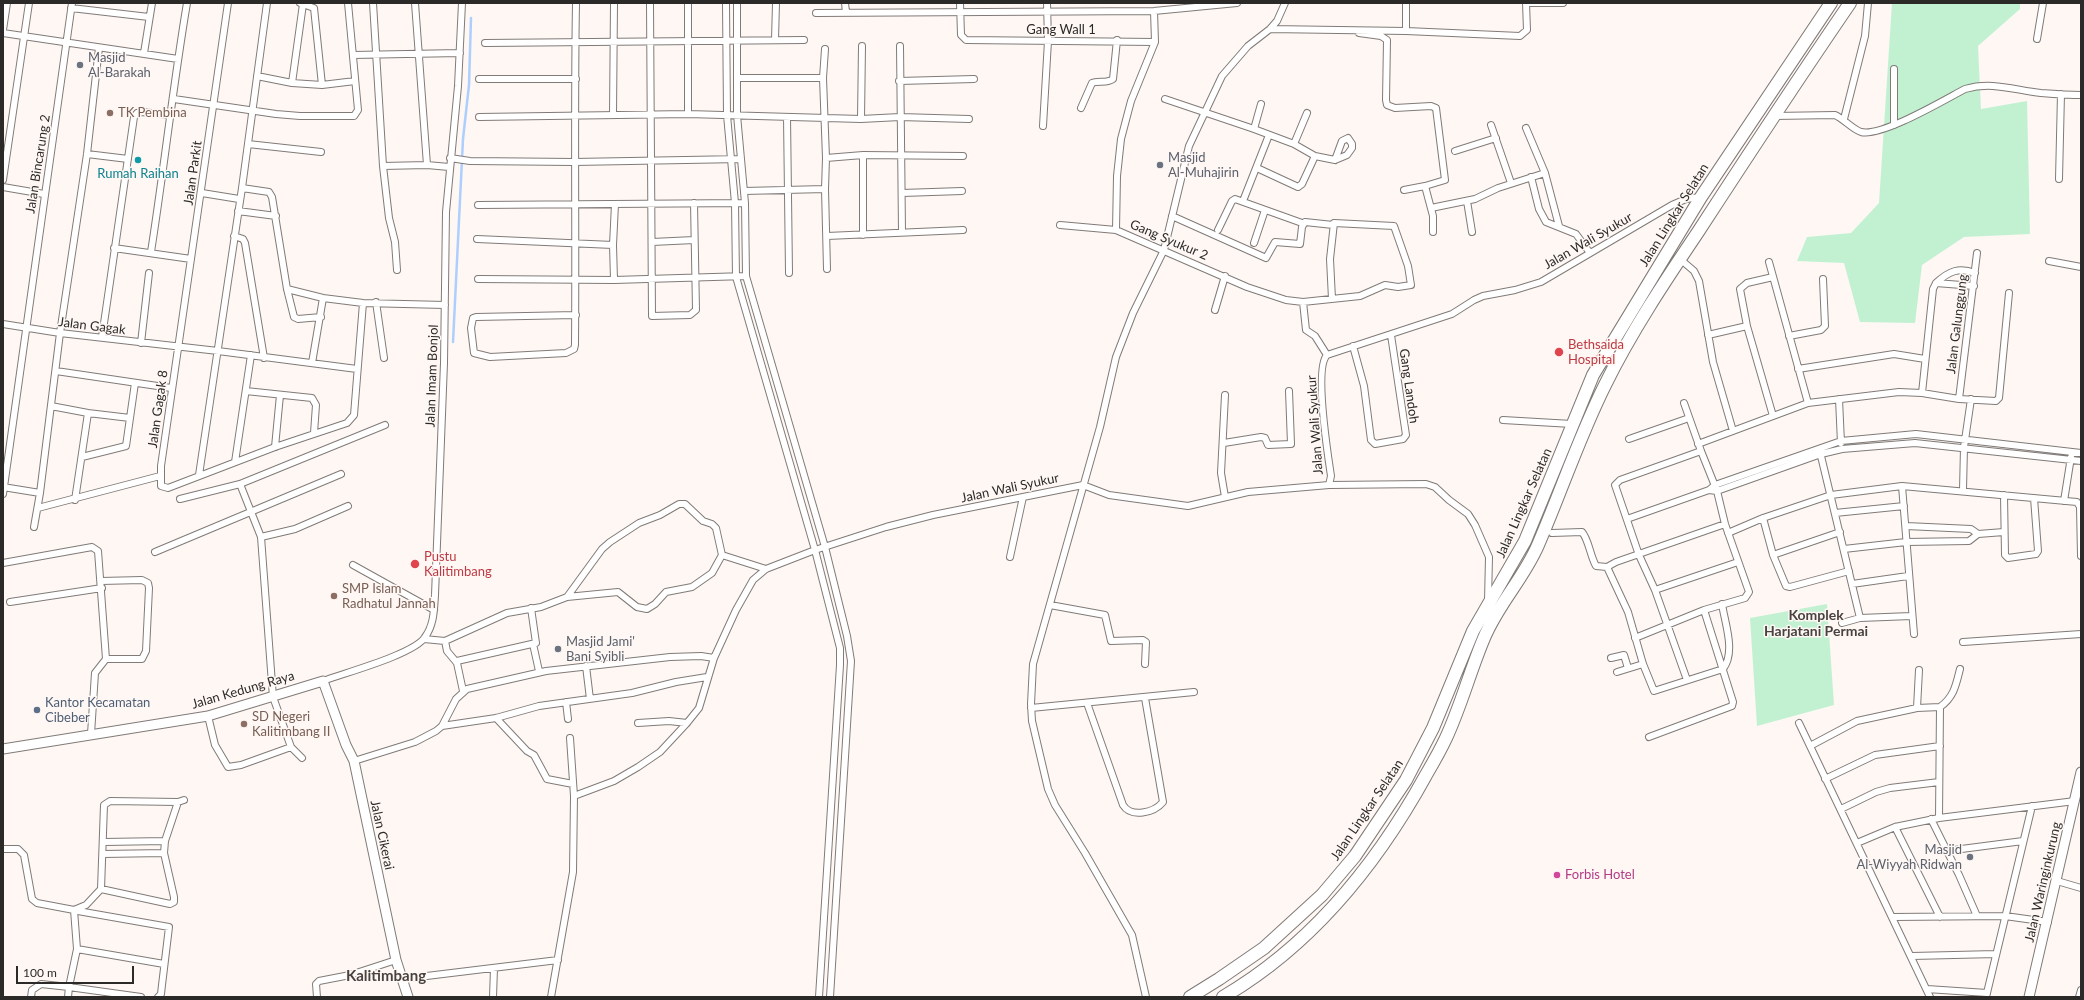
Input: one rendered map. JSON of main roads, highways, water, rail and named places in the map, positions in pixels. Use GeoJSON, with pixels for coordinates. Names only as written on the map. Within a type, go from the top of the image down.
{"type":"FeatureCollection","features":[{"type":"Feature","properties":{"kind":"highway","name":"Jalan Lingkar Selatan"},"geometry":{"type":"LineString","coordinates":[[1223,997],[1277,959],[1311,931],[1349,890],[1379,852],[1417,792],[1446,738],[1485,635],[1494,602],[1519,580],[1537,548],[1567,456],[1572,424],[1593,375],[1614,338],[1701,197],[1831,3]]}},
{"type":"Feature","properties":{"kind":"highway","name":"Jalan Lingkar Selatan"},"geometry":{"type":"LineString","coordinates":[[1190,997],[1219,979],[1279,935],[1322,895],[1355,856],[1406,780],[1433,728],[1473,631],[1494,602],[1567,456],[1628,342],[1772,116],[1850,3]]}},
{"type":"Feature","properties":{"kind":"waterway"},"geometry":{"type":"LineString","coordinates":[[453,342],[463,139],[469,85],[471,18]]}},
{"type":"Feature","properties":{"kind":"place","name":"Masjid Al-Barakah"},"geometry":{"type":"Point","coordinates":[80,65]}},
{"type":"Feature","properties":{"kind":"place","name":"TK Pembina"},"geometry":{"type":"Point","coordinates":[110,113]}},
{"type":"Feature","properties":{"kind":"place","name":"Rumah Raihan"},"geometry":{"type":"Point","coordinates":[138,160]}},
{"type":"Feature","properties":{"kind":"place","name":"Masjid Al-Muhajirin"},"geometry":{"type":"Point","coordinates":[1160,165]}},
{"type":"Feature","properties":{"kind":"place","name":"Bethsaida Hospital"},"geometry":{"type":"Point","coordinates":[1559,352]}},
{"type":"Feature","properties":{"kind":"place","name":"Pustu Kalitimbang"},"geometry":{"type":"Point","coordinates":[415,564]}},
{"type":"Feature","properties":{"kind":"place","name":"SMP Islam Radhatul Jannah"},"geometry":{"type":"Point","coordinates":[334,596]}},
{"type":"Feature","properties":{"kind":"place","name":"Masjid Jami' Bani Syibli"},"geometry":{"type":"Point","coordinates":[558,649]}},
{"type":"Feature","properties":{"kind":"place","name":"Kantor Kecamatan Cibeber"},"geometry":{"type":"Point","coordinates":[37,710]}},
{"type":"Feature","properties":{"kind":"place","name":"SD Negeri Kalitimbang II"},"geometry":{"type":"Point","coordinates":[244,724]}},
{"type":"Feature","properties":{"kind":"place","name":"Masjid Al-Wiyyah Ridwan"},"geometry":{"type":"Point","coordinates":[1970,857]}},
{"type":"Feature","properties":{"kind":"place","name":"Forbis Hotel"},"geometry":{"type":"Point","coordinates":[1557,875]}},
{"type":"Feature","properties":{"kind":"district","name":"Komplek Harjatani Permai"},"geometry":{"type":"Point","coordinates":[1816,624]}},
{"type":"Feature","properties":{"kind":"district","name":"Kalitimbang"},"geometry":{"type":"Point","coordinates":[386,976]}}]}
